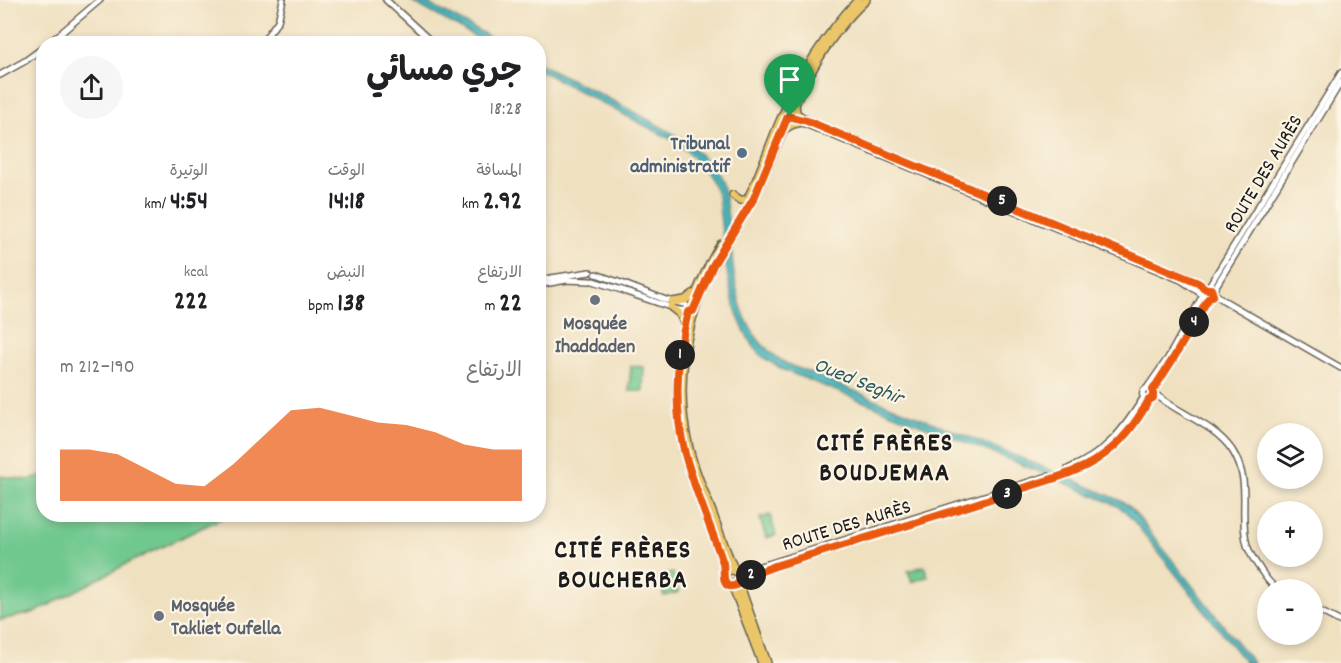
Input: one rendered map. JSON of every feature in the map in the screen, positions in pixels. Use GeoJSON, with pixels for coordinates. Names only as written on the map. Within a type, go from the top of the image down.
{"type":"FeatureCollection","features":[{"type":"Feature","properties":{"kind":"main road"},"geometry":{"type":"LineString","coordinates":[[738,220],[809,64],[834,27],[858,0]]}},
{"type":"Feature","properties":{"kind":"main road"},"geometry":{"type":"LineString","coordinates":[[764,662],[686,456],[679,423],[678,364],[685,325],[695,292],[758,189],[781,132],[784,118],[831,40],[866,0]]}},
{"type":"Feature","properties":{"kind":"main road"},"geometry":{"type":"LineString","coordinates":[[781,132],[790,125],[804,122],[796,113],[796,99]]}},
{"type":"Feature","properties":{"kind":"main road"},"geometry":{"type":"LineString","coordinates":[[733,195],[740,200],[747,201]]}},
{"type":"Feature","properties":{"kind":"main road"},"geometry":{"type":"LineString","coordinates":[[723,245],[690,310],[682,399],[689,449],[723,563],[734,578]]}},
{"type":"Feature","properties":{"kind":"main road"},"geometry":{"type":"LineString","coordinates":[[685,325],[680,314],[671,304],[685,300],[695,292]]}},
{"type":"Feature","properties":{"kind":"main road"},"geometry":{"type":"LineString","coordinates":[[703,496],[764,662]]}},
{"type":"Feature","properties":{"kind":"street"},"geometry":{"type":"LineString","coordinates":[[57,36],[100,0]]}},
{"type":"Feature","properties":{"kind":"street"},"geometry":{"type":"LineString","coordinates":[[267,36],[278,21],[284,0]]}},
{"type":"Feature","properties":{"kind":"street"},"geometry":{"type":"LineString","coordinates":[[386,0],[427,36]]}},
{"type":"Feature","properties":{"kind":"street"},"geometry":{"type":"LineString","coordinates":[[391,0],[428,36]]}},
{"type":"Feature","properties":{"kind":"street"},"geometry":{"type":"LineString","coordinates":[[0,75],[36,53]]}},
{"type":"Feature","properties":{"kind":"street","name":"ROUTE DES AURÈS"},"geometry":{"type":"LineString","coordinates":[[734,578],[1062,473],[1105,448],[1148,399],[1173,359],[1208,294],[1341,73]]}},
{"type":"Feature","properties":{"kind":"street","name":"ROUTE DES AURÈS"},"geometry":{"type":"LineString","coordinates":[[1269,194],[1341,82]]}},
{"type":"Feature","properties":{"kind":"street"},"geometry":{"type":"LineString","coordinates":[[784,118],[804,122],[1184,277],[1208,294],[1223,300],[1341,368]]}},
{"type":"Feature","properties":{"kind":"street"},"geometry":{"type":"LineString","coordinates":[[591,281],[587,276],[593,273]]}},
{"type":"Feature","properties":{"kind":"street"},"geometry":{"type":"LineString","coordinates":[[546,278],[593,273],[627,289]]}},
{"type":"Feature","properties":{"kind":"street"},"geometry":{"type":"LineString","coordinates":[[546,284],[567,280],[591,281],[627,289],[690,310]]}},
{"type":"Feature","properties":{"kind":"street"},"geometry":{"type":"LineString","coordinates":[[1167,404],[1148,399],[1143,392],[1151,391],[1167,404],[1217,433],[1233,452],[1245,484],[1245,533],[1248,546],[1268,579]]}},
{"type":"Feature","properties":{"kind":"street"},"geometry":{"type":"LineString","coordinates":[[1323,613],[1341,622]]}},
{"type":"Feature","properties":{"kind":"green space"},"geometry":{"type":"Polygon","coordinates":[[[631,366],[644,367],[643,391],[629,391],[631,366]]]}},
{"type":"Feature","properties":{"kind":"green space"},"geometry":{"type":"Polygon","coordinates":[[[0,476],[28,480],[36,477],[36,522],[214,522],[132,561],[36,612],[0,620],[0,476]]]}},
{"type":"Feature","properties":{"kind":"green space"},"geometry":{"type":"Polygon","coordinates":[[[770,515],[776,535],[766,538],[760,518],[770,515]]]}},
{"type":"Feature","properties":{"kind":"green space"},"geometry":{"type":"Polygon","coordinates":[[[924,566],[928,576],[912,582],[908,571],[924,566]]]}},
{"type":"Feature","properties":{"kind":"green space"},"geometry":{"type":"Polygon","coordinates":[[[673,573],[679,592],[664,596],[658,577],[673,573]]]}},
{"type":"Feature","properties":{"kind":"water"},"geometry":{"type":"Polygon","coordinates":[[[409,0],[421,0],[488,36],[474,36],[409,0]]]}},
{"type":"Feature","properties":{"kind":"water"},"geometry":{"type":"Polygon","coordinates":[[[546,67],[666,129],[689,145],[709,164],[720,181],[725,197],[739,301],[746,320],[769,351],[787,364],[1048,469],[1130,507],[1253,663],[1246,663],[1137,525],[1126,512],[1116,505],[1045,474],[784,370],[763,357],[749,339],[733,301],[725,258],[718,196],[705,171],[693,157],[671,139],[546,74],[546,67]]]}},
{"type":"Feature","properties":{"kind":"tunnel"},"geometry":{"type":"LineString","coordinates":[[729,567],[737,591]]}},
{"type":"Feature","properties":{"kind":"place","name":"Tribunal administratif"},"geometry":{"type":"Point","coordinates":[742,153]}},
{"type":"Feature","properties":{"kind":"place","name":"Mosquée Ihaddaden"},"geometry":{"type":"Point","coordinates":[595,300]}},
{"type":"Feature","properties":{"kind":"place","name":"Mosquée Takliet Oufella"},"geometry":{"type":"Point","coordinates":[159,616]}},
{"type":"Feature","properties":{"kind":"district","name":"CITÉ FRÈRES BOUDJEMAA"},"geometry":{"type":"Point","coordinates":[885,456]}},
{"type":"Feature","properties":{"kind":"district","name":"CITÉ FRÈRES BOUCHERBA"},"geometry":{"type":"Point","coordinates":[623,563]}},
{"type":"Feature","properties":{"kind":"route"},"geometry":{"type":"LineString","coordinates":[[788,116],[790,116],[1015,206],[1198,283],[1206,289],[1211,289],[1213,295],[1208,299],[1153,390],[1153,398],[1149,400],[1135,424],[1117,445],[1098,459],[1082,468],[1010,493],[775,566],[740,579],[737,585],[731,587],[723,581],[723,563],[686,456],[677,401],[678,364],[688,312],[693,311],[713,265],[754,198],[788,116]]}},
{"type":"Feature","properties":{"kind":"water label","name":"Oued Seghir"},"geometry":{"type":"Point","coordinates":[859,380]}}]}
